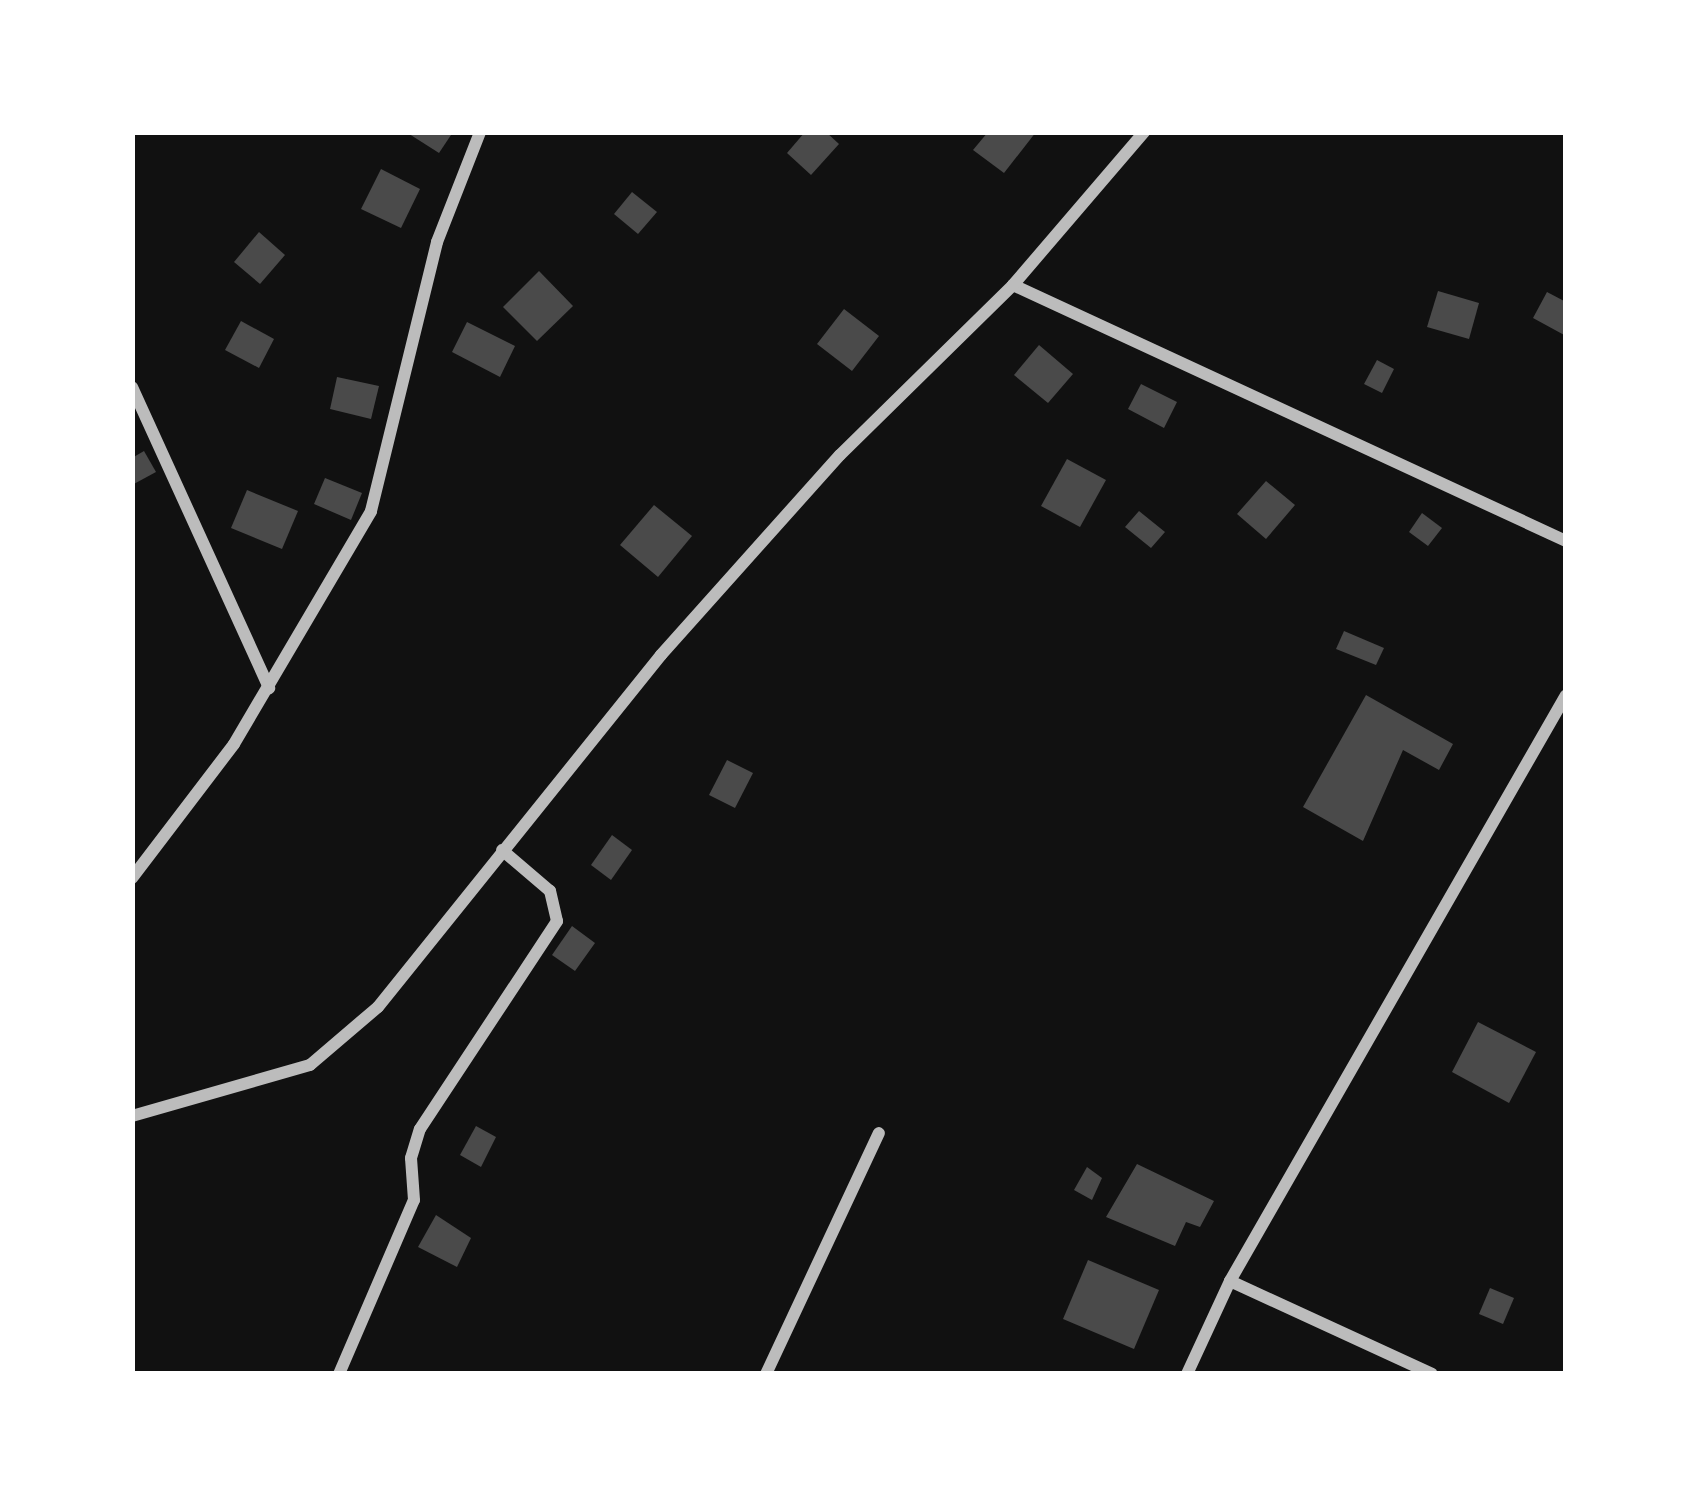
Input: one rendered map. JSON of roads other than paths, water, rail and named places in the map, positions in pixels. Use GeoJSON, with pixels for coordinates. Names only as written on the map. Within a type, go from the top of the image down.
{"type":"FeatureCollection","features":[{"type":"Feature","properties":{"kind":"street"},"geometry":{"type":"LineString","coordinates":[[132,878],[269,688],[371,511],[437,242],[480,132]]}},
{"type":"Feature","properties":{"kind":"street"},"geometry":{"type":"LineString","coordinates":[[132,1116],[310,1065],[378,1007],[662,655],[840,455],[1013,285],[1144,132]]}},
{"type":"Feature","properties":{"kind":"street"},"geometry":{"type":"LineString","coordinates":[[1013,285],[1566,542]]}},
{"type":"Feature","properties":{"kind":"street"},"geometry":{"type":"LineString","coordinates":[[132,387],[269,688]]}},
{"type":"Feature","properties":{"kind":"street"},"geometry":{"type":"LineString","coordinates":[[1186,1374],[1230,1281],[1566,694]]}},
{"type":"Feature","properties":{"kind":"street"},"geometry":{"type":"LineString","coordinates":[[339,1374],[414,1200],[411,1158],[420,1129],[557,921],[550,891],[502,850]]}},
{"type":"Feature","properties":{"kind":"street"},"geometry":{"type":"LineString","coordinates":[[766,1374],[879,1133]]}},
{"type":"Feature","properties":{"kind":"street"},"geometry":{"type":"LineString","coordinates":[[1230,1281],[1432,1374]]}}]}
